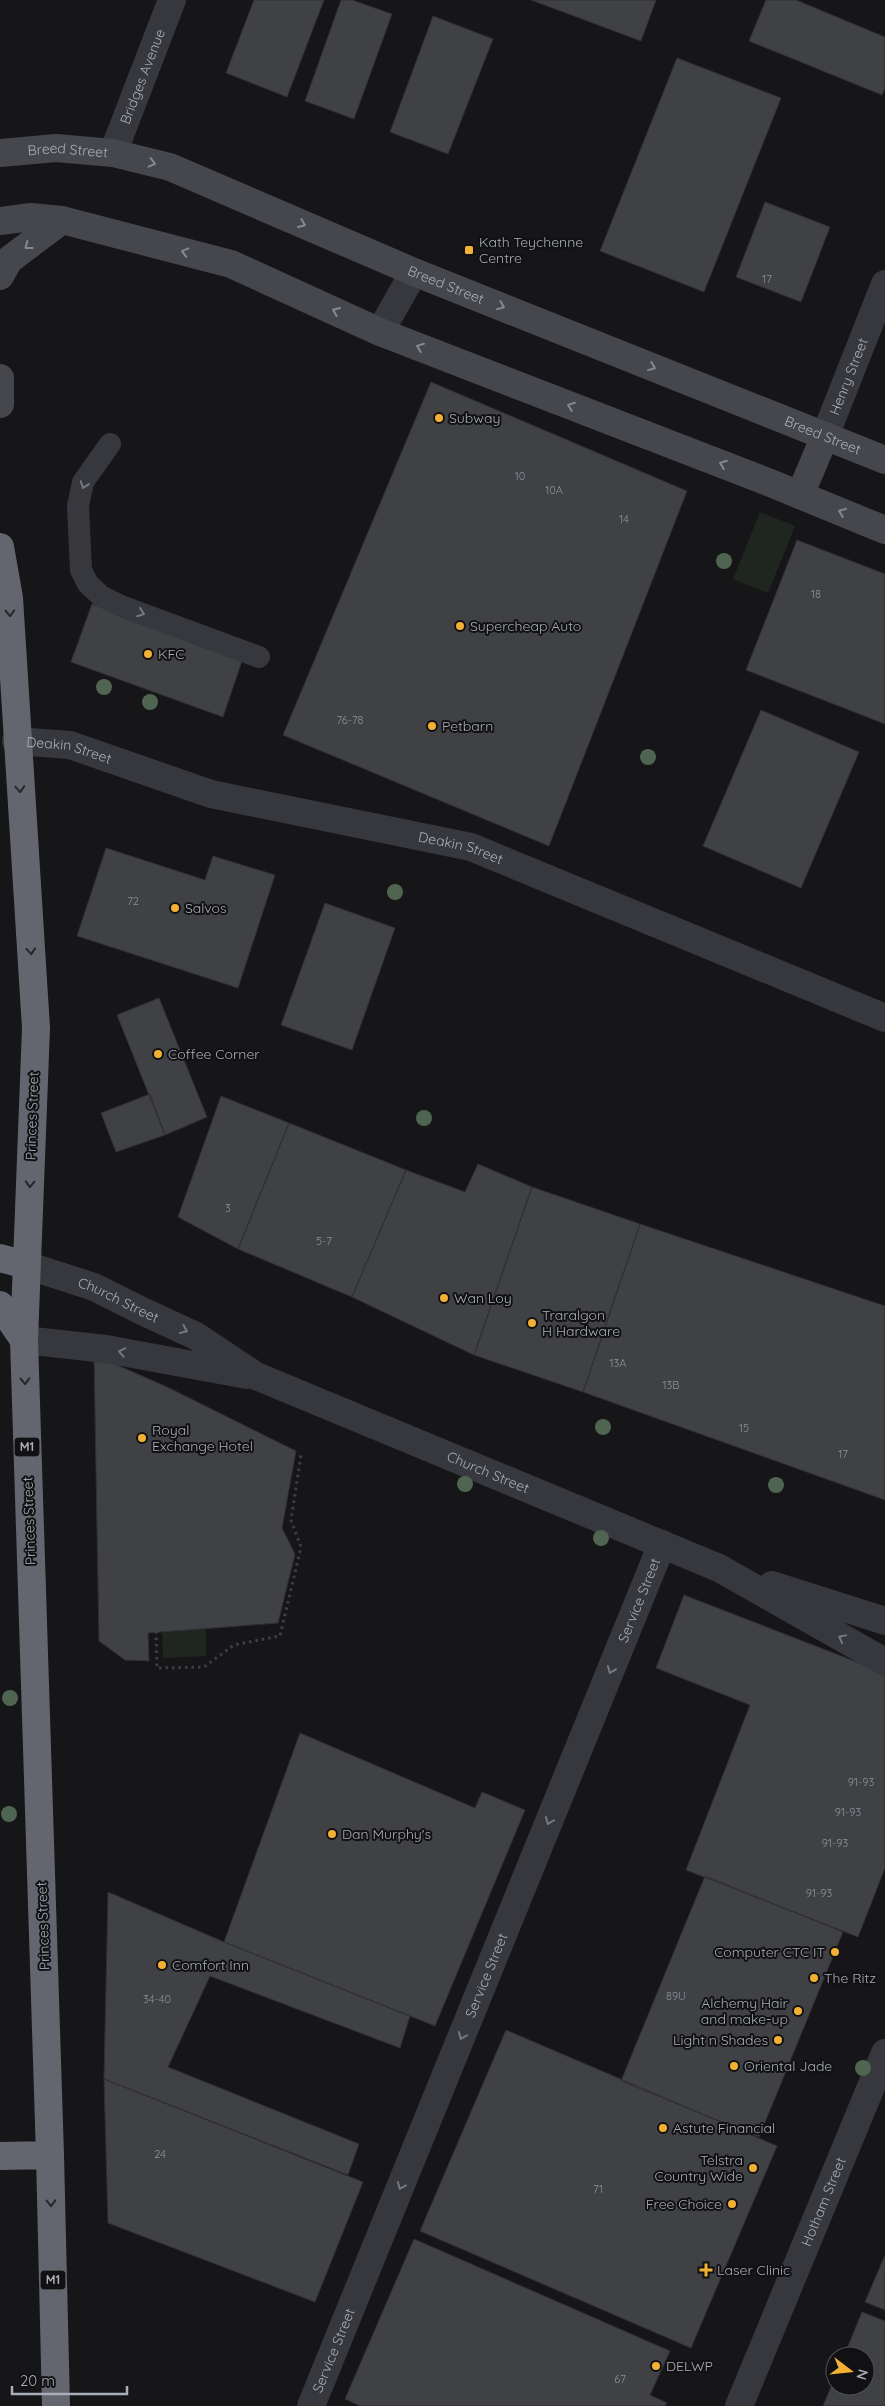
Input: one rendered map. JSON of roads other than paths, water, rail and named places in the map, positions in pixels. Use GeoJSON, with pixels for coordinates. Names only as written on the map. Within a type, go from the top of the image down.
{"type":"FeatureCollection","features":[{"type":"Feature","properties":{"kind":"highway","name":"Princes Street"},"geometry":{"type":"LineString","coordinates":[[0,547],[9,598],[8,744],[36,1028],[24,1340],[50,2155],[56,2406]]}},
{"type":"Feature","properties":{"kind":"highway"},"geometry":{"type":"LineString","coordinates":[[0,1258],[26,1265]]}},
{"type":"Feature","properties":{"kind":"highway"},"geometry":{"type":"LineString","coordinates":[[0,1305],[24,1340]]}},
{"type":"Feature","properties":{"kind":"highway"},"geometry":{"type":"LineString","coordinates":[[0,2156],[50,2155]]}},
{"type":"Feature","properties":{"kind":"main road","name":"Breed Street"},"geometry":{"type":"LineString","coordinates":[[0,153],[56,148],[113,152],[170,167],[414,272],[885,460]]}},
{"type":"Feature","properties":{"kind":"main road"},"geometry":{"type":"LineString","coordinates":[[0,221],[31,217],[62,220],[231,264],[380,332],[800,495],[885,530]]}},
{"type":"Feature","properties":{"kind":"main road"},"geometry":{"type":"LineString","coordinates":[[0,276],[9,260],[62,220]]}},
{"type":"Feature","properties":{"kind":"main road"},"geometry":{"type":"LineString","coordinates":[[0,378],[0,404]]}},
{"type":"Feature","properties":{"kind":"main road","name":"Henry Street"},"geometry":{"type":"LineString","coordinates":[[800,495],[825,436]]}},
{"type":"Feature","properties":{"kind":"street","name":"Bridges Avenue"},"geometry":{"type":"LineString","coordinates":[[113,152],[172,0]]}},
{"type":"Feature","properties":{"kind":"street"},"geometry":{"type":"LineString","coordinates":[[380,332],[414,272]]}},
{"type":"Feature","properties":{"kind":"street","name":"Henry Street"},"geometry":{"type":"LineString","coordinates":[[825,436],[885,284]]}},
{"type":"Feature","properties":{"kind":"street","name":"Deakin Street"},"geometry":{"type":"LineString","coordinates":[[8,744],[70,745],[211,794],[471,848],[885,1018]]}},
{"type":"Feature","properties":{"kind":"street","name":"Church Street"},"geometry":{"type":"LineString","coordinates":[[26,1265],[94,1287],[142,1312],[196,1336],[256,1376],[718,1568],[885,1621]]}},
{"type":"Feature","properties":{"kind":"street","name":"Church Street"},"geometry":{"type":"LineString","coordinates":[[24,1340],[106,1349],[256,1376]]}},
{"type":"Feature","properties":{"kind":"street","name":"Service Street"},"geometry":{"type":"LineString","coordinates":[[311,2406],[662,1544]]}},
{"type":"Feature","properties":{"kind":"street","name":"Church Street"},"geometry":{"type":"LineString","coordinates":[[718,1568],[885,1662]]}},
{"type":"Feature","properties":{"kind":"street","name":"Hotham Street"},"geometry":{"type":"LineString","coordinates":[[739,2406],[885,2054]]}},
{"type":"Feature","properties":{"kind":"lane"},"geometry":{"type":"LineString","coordinates":[[110,444],[83,482],[78,506],[80,570],[88,584],[101,596],[121,606],[259,657]]}},
{"type":"Feature","properties":{"kind":"place","name":"Kath Teychenne Centre"},"geometry":{"type":"Point","coordinates":[469,250]}},
{"type":"Feature","properties":{"kind":"place","name":"Subway"},"geometry":{"type":"Point","coordinates":[439,418]}},
{"type":"Feature","properties":{"kind":"place","name":"Supercheap Auto"},"geometry":{"type":"Point","coordinates":[460,626]}},
{"type":"Feature","properties":{"kind":"place","name":"KFC"},"geometry":{"type":"Point","coordinates":[148,654]}},
{"type":"Feature","properties":{"kind":"place","name":"Petbarn"},"geometry":{"type":"Point","coordinates":[432,726]}},
{"type":"Feature","properties":{"kind":"place","name":"Salvos"},"geometry":{"type":"Point","coordinates":[175,908]}},
{"type":"Feature","properties":{"kind":"place","name":"Coffee Corner"},"geometry":{"type":"Point","coordinates":[158,1054]}},
{"type":"Feature","properties":{"kind":"place","name":"Wan Loy"},"geometry":{"type":"Point","coordinates":[444,1298]}},
{"type":"Feature","properties":{"kind":"place","name":"Traralgon H Hardware"},"geometry":{"type":"Point","coordinates":[532,1323]}},
{"type":"Feature","properties":{"kind":"place","name":"Royal Exchange Hotel"},"geometry":{"type":"Point","coordinates":[142,1438]}},
{"type":"Feature","properties":{"kind":"place","name":"Dan Murphy's"},"geometry":{"type":"Point","coordinates":[332,1834]}},
{"type":"Feature","properties":{"kind":"place","name":"Computer CTC IT"},"geometry":{"type":"Point","coordinates":[835,1952]}},
{"type":"Feature","properties":{"kind":"place","name":"Comfort Inn"},"geometry":{"type":"Point","coordinates":[162,1965]}},
{"type":"Feature","properties":{"kind":"place","name":"The Ritz"},"geometry":{"type":"Point","coordinates":[814,1978]}},
{"type":"Feature","properties":{"kind":"place","name":"Alchemy Hair and make-up"},"geometry":{"type":"Point","coordinates":[798,2011]}},
{"type":"Feature","properties":{"kind":"place","name":"Light n Shades"},"geometry":{"type":"Point","coordinates":[778,2040]}},
{"type":"Feature","properties":{"kind":"place","name":"Oriental Jade"},"geometry":{"type":"Point","coordinates":[734,2066]}},
{"type":"Feature","properties":{"kind":"place","name":"Astute Financial"},"geometry":{"type":"Point","coordinates":[663,2128]}},
{"type":"Feature","properties":{"kind":"place","name":"Telstra Country Wide"},"geometry":{"type":"Point","coordinates":[753,2168]}},
{"type":"Feature","properties":{"kind":"place","name":"Free Choice"},"geometry":{"type":"Point","coordinates":[732,2204]}},
{"type":"Feature","properties":{"kind":"place","name":"Laser Clinic"},"geometry":{"type":"Point","coordinates":[706,2270]}},
{"type":"Feature","properties":{"kind":"place","name":"DELWP"},"geometry":{"type":"Point","coordinates":[656,2366]}}]}
